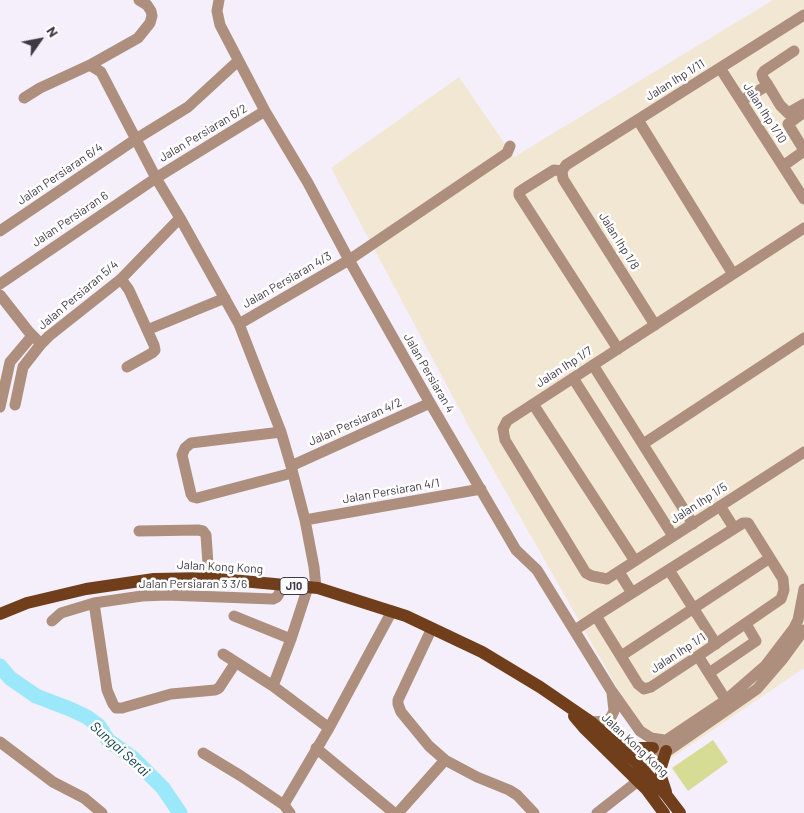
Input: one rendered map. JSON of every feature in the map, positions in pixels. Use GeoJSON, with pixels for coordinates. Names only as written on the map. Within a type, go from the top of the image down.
{"type":"FeatureCollection","features":[{"type":"Feature","properties":{"kind":"main road","name":"Jalan Kong Kong"},"geometry":{"type":"LineString","coordinates":[[0,614],[27,603],[86,589],[154,579],[209,578],[312,588],[392,611],[482,652],[540,687],[591,722],[614,742],[664,813]]}},
{"type":"Feature","properties":{"kind":"main road","name":"Jalan Kong Kong"},"geometry":{"type":"LineString","coordinates":[[564,704],[585,730],[667,796],[680,813]]}},
{"type":"Feature","properties":{"kind":"main road"},"geometry":{"type":"LineString","coordinates":[[614,742],[636,748],[653,748]]}},
{"type":"Feature","properties":{"kind":"main road"},"geometry":{"type":"LineString","coordinates":[[665,746],[661,777],[667,796]]}},
{"type":"Feature","properties":{"kind":"street"},"geometry":{"type":"LineString","coordinates":[[24,98],[50,82],[90,65],[138,38],[150,23],[152,16],[147,5],[139,0]]}},
{"type":"Feature","properties":{"kind":"street","name":"Jalan Persiaran 4"},"geometry":{"type":"LineString","coordinates":[[219,0],[217,11],[220,24],[265,111],[308,184],[430,403],[516,550],[536,570],[611,690],[640,731],[665,746]]}},
{"type":"Feature","properties":{"kind":"street","name":"Jalan Ihp 1/11"},"geometry":{"type":"LineString","coordinates":[[618,349],[519,192],[554,170],[562,171],[566,166],[804,15]]}},
{"type":"Feature","properties":{"kind":"street"},"geometry":{"type":"LineString","coordinates":[[794,51],[762,74],[780,105],[788,113],[804,104]]}},
{"type":"Feature","properties":{"kind":"street","name":"Jalan Persiaran 6/4"},"geometry":{"type":"LineString","coordinates":[[0,231],[188,106],[238,60]]}},
{"type":"Feature","properties":{"kind":"street"},"geometry":{"type":"LineString","coordinates":[[90,65],[101,72],[156,178],[239,324],[281,432],[292,469],[305,520],[314,567],[312,588],[273,686]]}},
{"type":"Feature","properties":{"kind":"street","name":"Jalan Ihp 1/10"},"geometry":{"type":"LineString","coordinates":[[720,68],[804,199]]}},
{"type":"Feature","properties":{"kind":"street"},"geometry":{"type":"LineString","coordinates":[[741,101],[768,85]]}},
{"type":"Feature","properties":{"kind":"street","name":"Jalan Persiaran 6/2"},"geometry":{"type":"LineString","coordinates":[[156,178],[265,111]]}},
{"type":"Feature","properties":{"kind":"street"},"geometry":{"type":"LineString","coordinates":[[783,166],[804,151],[788,124],[804,112]]}},
{"type":"Feature","properties":{"kind":"street"},"geometry":{"type":"LineString","coordinates":[[638,120],[733,274]]}},
{"type":"Feature","properties":{"kind":"street","name":"Jalan Persiaran 4/3"},"geometry":{"type":"LineString","coordinates":[[239,324],[349,260],[506,153],[510,146]]}},
{"type":"Feature","properties":{"kind":"street","name":"Jalan Ihp 1/8"},"geometry":{"type":"LineString","coordinates":[[562,171],[563,179],[655,325]]}},
{"type":"Feature","properties":{"kind":"street","name":"Jalan Persiaran 6"},"geometry":{"type":"LineString","coordinates":[[0,284],[156,178]]}},
{"type":"Feature","properties":{"kind":"street","name":"Jalan Persiaran 5/4"},"geometry":{"type":"LineString","coordinates":[[15,405],[23,368],[41,344],[121,279],[180,218]]}},
{"type":"Feature","properties":{"kind":"street","name":"Jalan Ihp 1/7"},"geometry":{"type":"LineString","coordinates":[[614,575],[592,576],[586,573],[505,440],[503,429],[507,421],[804,228]]}},
{"type":"Feature","properties":{"kind":"street"},"geometry":{"type":"LineString","coordinates":[[121,279],[128,290],[155,350],[152,354],[127,367]]}},
{"type":"Feature","properties":{"kind":"street"},"geometry":{"type":"LineString","coordinates":[[0,295],[32,336],[41,344]]}},
{"type":"Feature","properties":{"kind":"street"},"geometry":{"type":"LineString","coordinates":[[147,330],[225,298]]}},
{"type":"Feature","properties":{"kind":"street"},"geometry":{"type":"LineString","coordinates":[[0,407],[10,362],[32,336]]}},
{"type":"Feature","properties":{"kind":"street"},"geometry":{"type":"LineString","coordinates":[[642,444],[804,338]]}},
{"type":"Feature","properties":{"kind":"street"},"geometry":{"type":"LineString","coordinates":[[593,365],[693,524]]}},
{"type":"Feature","properties":{"kind":"street"},"geometry":{"type":"LineString","coordinates":[[573,378],[673,536]]}},
{"type":"Feature","properties":{"kind":"street","name":"Jalan Persiaran 4/2"},"geometry":{"type":"LineString","coordinates":[[281,432],[191,442],[184,448],[182,455],[193,497],[197,498],[292,469],[430,403]]}},
{"type":"Feature","properties":{"kind":"street"},"geometry":{"type":"LineString","coordinates":[[533,404],[635,561]]}},
{"type":"Feature","properties":{"kind":"street","name":"Jalan Ihp 1/5"},"geometry":{"type":"LineString","coordinates":[[614,575],[804,452]]}},
{"type":"Feature","properties":{"kind":"street","name":"Jalan Persiaran 4/1"},"geometry":{"type":"LineString","coordinates":[[305,520],[482,489]]}},
{"type":"Feature","properties":{"kind":"street"},"geometry":{"type":"LineString","coordinates":[[720,506],[734,528]]}},
{"type":"Feature","properties":{"kind":"street"},"geometry":{"type":"LineString","coordinates":[[575,630],[734,528],[743,523],[748,523],[770,558],[621,656]]}},
{"type":"Feature","properties":{"kind":"street"},"geometry":{"type":"LineString","coordinates":[[140,531],[203,531],[206,535],[209,578]]}},
{"type":"Feature","properties":{"kind":"street","name":"Jalan Ihp 1/1"},"geometry":{"type":"LineString","coordinates":[[596,616],[644,690],[698,656],[781,599],[784,590],[784,579],[770,558]]}},
{"type":"Feature","properties":{"kind":"street"},"geometry":{"type":"LineString","coordinates":[[668,570],[716,644]]}},
{"type":"Feature","properties":{"kind":"street"},"geometry":{"type":"LineString","coordinates":[[614,575],[632,593]]}},
{"type":"Feature","properties":{"kind":"street","name":"Jalan Persiaran 3 3/6"},"geometry":{"type":"LineString","coordinates":[[94,603],[142,596],[167,595],[273,599],[284,585]]}},
{"type":"Feature","properties":{"kind":"street"},"geometry":{"type":"LineString","coordinates":[[728,704],[765,666],[794,628],[798,620],[804,589]]}},
{"type":"Feature","properties":{"kind":"street"},"geometry":{"type":"LineString","coordinates":[[52,621],[61,613],[94,603],[108,690],[112,704],[116,708],[171,694],[215,690],[220,688],[236,662]]}},
{"type":"Feature","properties":{"kind":"street"},"geometry":{"type":"LineString","coordinates":[[203,753],[241,776],[287,809],[316,748],[329,728],[392,611]]}},
{"type":"Feature","properties":{"kind":"street"},"geometry":{"type":"LineString","coordinates":[[234,616],[291,639]]}},
{"type":"Feature","properties":{"kind":"street"},"geometry":{"type":"LineString","coordinates":[[709,672],[756,641],[746,624]]}},
{"type":"Feature","properties":{"kind":"street"},"geometry":{"type":"LineString","coordinates":[[432,628],[398,700],[401,712],[415,730],[445,760],[517,795],[534,813]]}},
{"type":"Feature","properties":{"kind":"street"},"geometry":{"type":"LineString","coordinates":[[635,771],[665,746],[764,682],[804,630]]}},
{"type":"Feature","properties":{"kind":"street"},"geometry":{"type":"LineString","coordinates":[[222,654],[273,686],[329,728]]}},
{"type":"Feature","properties":{"kind":"street"},"geometry":{"type":"LineString","coordinates":[[698,656],[728,704]]}},
{"type":"Feature","properties":{"kind":"street"},"geometry":{"type":"LineString","coordinates":[[591,722],[606,721],[611,717],[614,711],[611,690]]}},
{"type":"Feature","properties":{"kind":"street"},"geometry":{"type":"LineString","coordinates":[[0,742],[53,782],[84,798],[102,813]]}},
{"type":"Feature","properties":{"kind":"street"},"geometry":{"type":"LineString","coordinates":[[597,813],[653,748],[665,746]]}},
{"type":"Feature","properties":{"kind":"street"},"geometry":{"type":"LineString","coordinates":[[316,748],[394,813]]}},
{"type":"Feature","properties":{"kind":"street"},"geometry":{"type":"LineString","coordinates":[[398,813],[445,760]]}},
{"type":"Feature","properties":{"kind":"shaded area"},"geometry":{"type":"Polygon","coordinates":[[[773,0],[804,0],[804,668],[661,765],[468,425],[331,168],[459,77],[514,157],[773,0]]]}},
{"type":"Feature","properties":{"kind":"green space"},"geometry":{"type":"Polygon","coordinates":[[[713,740],[728,762],[688,791],[672,768],[713,740]]]}},
{"type":"Feature","properties":{"kind":"waterway","name":"Sungai Serai"},"geometry":{"type":"LineString","coordinates":[[0,666],[10,678],[36,696],[87,717],[99,726],[108,740],[133,758],[163,788],[180,813]]}}]}
